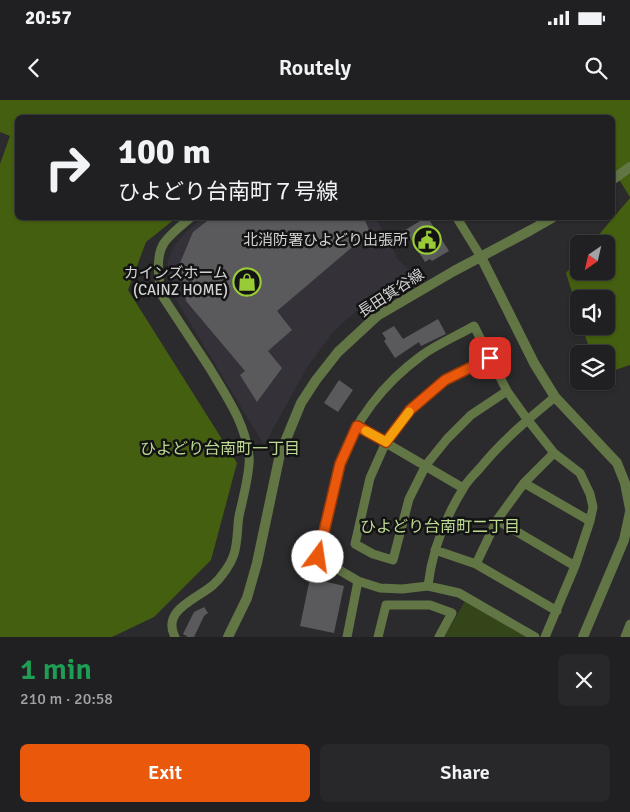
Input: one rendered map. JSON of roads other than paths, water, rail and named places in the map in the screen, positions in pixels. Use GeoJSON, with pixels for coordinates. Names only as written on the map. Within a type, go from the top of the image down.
{"type":"FeatureCollection","features":[{"type":"Feature","properties":{"kind":"street"},"geometry":{"type":"LineString","coordinates":[[615,178],[630,167]]}},
{"type":"Feature","properties":{"kind":"street"},"geometry":{"type":"LineString","coordinates":[[175,637],[172,631],[174,617],[182,605],[215,584],[234,554],[236,531],[250,458],[244,432],[234,408],[161,294],[159,260],[164,244],[188,220]]}},
{"type":"Feature","properties":{"kind":"street"},"geometry":{"type":"LineString","coordinates":[[458,220],[481,257],[534,363],[555,397],[617,463],[628,482],[630,510],[624,540],[584,637]]}},
{"type":"Feature","properties":{"kind":"street","name":"長田箕谷線"},"geometry":{"type":"LineString","coordinates":[[228,637],[246,598],[257,563],[280,454],[301,403],[316,380],[338,352],[378,316],[548,220]]}},
{"type":"Feature","properties":{"kind":"street"},"geometry":{"type":"LineString","coordinates":[[535,637],[459,592],[428,586],[402,589],[380,588],[358,581],[318,557],[340,464],[357,426],[385,388],[402,372],[422,355],[474,326],[508,391],[527,419],[554,453],[580,473],[589,489],[593,507],[590,521],[575,566],[545,637]]}},
{"type":"Feature","properties":{"kind":"street"},"geometry":{"type":"LineString","coordinates":[[490,358],[445,380],[410,410],[386,442],[370,478],[355,544],[373,554],[393,560],[409,499],[426,465],[447,439],[471,415],[508,391]]}},
{"type":"Feature","properties":{"kind":"street"},"geometry":{"type":"LineString","coordinates":[[428,586],[435,550],[445,524],[463,488],[494,450],[527,419],[555,397]]}},
{"type":"Feature","properties":{"kind":"street"},"geometry":{"type":"LineString","coordinates":[[357,426],[463,488]]}},
{"type":"Feature","properties":{"kind":"street"},"geometry":{"type":"LineString","coordinates":[[476,564],[497,520],[524,483],[554,453]]}},
{"type":"Feature","properties":{"kind":"street"},"geometry":{"type":"LineString","coordinates":[[524,483],[590,521]]}},
{"type":"Feature","properties":{"kind":"street"},"geometry":{"type":"LineString","coordinates":[[497,520],[575,566]]}},
{"type":"Feature","properties":{"kind":"street"},"geometry":{"type":"LineString","coordinates":[[435,550],[476,564],[557,611]]}},
{"type":"Feature","properties":{"kind":"street"},"geometry":{"type":"LineString","coordinates":[[347,637],[358,581]]}},
{"type":"Feature","properties":{"kind":"street"},"geometry":{"type":"LineString","coordinates":[[378,637],[386,605],[430,604],[452,613],[439,637]]}},
{"type":"Feature","properties":{"kind":"street"},"geometry":{"type":"LineString","coordinates":[[625,637],[630,624]]}},
{"type":"Feature","properties":{"kind":"place","name":"北消防署ひよどり出張所"},"geometry":{"type":"Point","coordinates":[427,240]}},
{"type":"Feature","properties":{"kind":"place","name":"カインズホーム (CAINZ HOME)"},"geometry":{"type":"Point","coordinates":[247,282]}},
{"type":"Feature","properties":{"kind":"district","name":"ひよどり台南町一丁目"},"geometry":{"type":"Point","coordinates":[220,448]}},
{"type":"Feature","properties":{"kind":"district","name":"ひよどり台南町二丁目"},"geometry":{"type":"Point","coordinates":[440,526]}}]}
